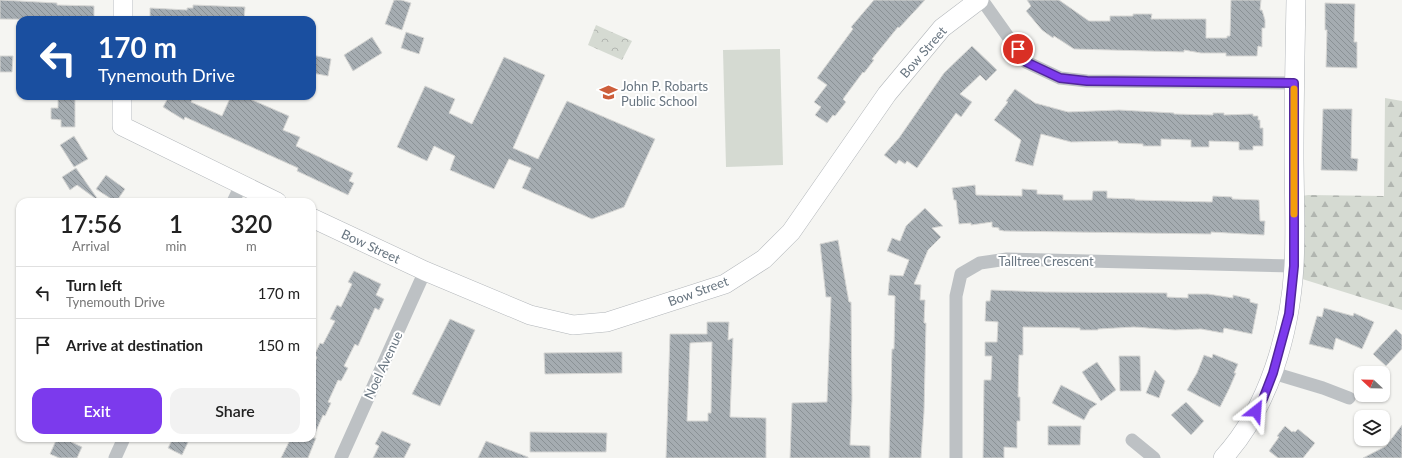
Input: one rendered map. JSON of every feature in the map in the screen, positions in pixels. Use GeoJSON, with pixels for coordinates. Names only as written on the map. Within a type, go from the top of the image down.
{"type":"FeatureCollection","features":[{"type":"Feature","properties":{"kind":"street"},"geometry":{"type":"LineString","coordinates":[[123,16],[124,0]]}},
{"type":"Feature","properties":{"kind":"street","name":"Bow Street"},"geometry":{"type":"LineString","coordinates":[[316,220],[425,271],[530,315],[572,325],[607,322],[725,284],[764,259],[791,232],[887,94],[942,28],[979,0]]}},
{"type":"Feature","properties":{"kind":"street"},"geometry":{"type":"LineString","coordinates":[[982,0],[1026,62],[1060,78],[1087,81],[1294,83]]}},
{"type":"Feature","properties":{"kind":"street"},"geometry":{"type":"LineString","coordinates":[[1223,458],[1235,445],[1263,399],[1273,373],[1289,314],[1294,266],[1294,83],[1296,0]]}},
{"type":"Feature","properties":{"kind":"street"},"geometry":{"type":"LineString","coordinates":[[122,100],[122,126],[269,198]]}},
{"type":"Feature","properties":{"kind":"street"},"geometry":{"type":"LineString","coordinates":[[235,198],[240,185]]}},
{"type":"Feature","properties":{"kind":"street","name":"Talltree Crescent"},"geometry":{"type":"LineString","coordinates":[[956,458],[956,296],[961,274],[980,263],[1008,259],[1294,266]]}},
{"type":"Feature","properties":{"kind":"street","name":"Noel Avenue"},"geometry":{"type":"LineString","coordinates":[[341,458],[425,271]]}},
{"type":"Feature","properties":{"kind":"street"},"geometry":{"type":"LineString","coordinates":[[1273,373],[1323,388],[1349,398]]}},
{"type":"Feature","properties":{"kind":"street"},"geometry":{"type":"LineString","coordinates":[[1132,440],[1154,458]]}},
{"type":"Feature","properties":{"kind":"street"},"geometry":{"type":"LineString","coordinates":[[115,458],[122,442]]}},
{"type":"Feature","properties":{"kind":"green space"},"geometry":{"type":"Polygon","coordinates":[[[596,25],[632,41],[622,60],[588,45],[596,25]]]}},
{"type":"Feature","properties":{"kind":"green space"},"geometry":{"type":"Polygon","coordinates":[[[780,49],[783,165],[726,167],[723,50],[780,49]]]}},
{"type":"Feature","properties":{"kind":"green space"},"geometry":{"type":"Polygon","coordinates":[[[1385,98],[1402,101],[1402,310],[1299,278],[1302,196],[1384,196],[1385,98]]]}},
{"type":"Feature","properties":{"kind":"building"},"geometry":{"type":"Polygon","coordinates":[[[0,0],[57,3],[57,5],[94,6],[94,16],[16,16],[16,19],[0,19],[0,0]]]}},
{"type":"Feature","properties":{"kind":"building"},"geometry":{"type":"Polygon","coordinates":[[[394,0],[401,0],[411,3],[402,30],[385,24],[394,0]]]}},
{"type":"Feature","properties":{"kind":"building"},"geometry":{"type":"Polygon","coordinates":[[[874,0],[925,0],[899,28],[898,27],[872,59],[874,60],[843,99],[846,102],[835,116],[833,115],[827,123],[815,115],[821,107],[814,102],[827,85],[817,78],[853,29],[851,27],[874,0]]]}},
{"type":"Feature","properties":{"kind":"building"},"geometry":{"type":"Polygon","coordinates":[[[1027,0],[1059,0],[1089,21],[1110,21],[1110,16],[1133,16],[1133,14],[1152,14],[1151,19],[1206,19],[1206,38],[1227,38],[1227,36],[1230,36],[1231,0],[1261,0],[1260,10],[1262,10],[1265,20],[1265,28],[1262,28],[1262,47],[1258,46],[1257,56],[1226,56],[1226,53],[1201,53],[1184,50],[1184,52],[1074,49],[1054,36],[1053,38],[1042,30],[1026,11],[1031,6],[1027,0]]]}},
{"type":"Feature","properties":{"kind":"building"},"geometry":{"type":"Polygon","coordinates":[[[1325,3],[1355,4],[1354,42],[1357,42],[1357,68],[1326,67],[1327,30],[1325,30],[1325,3]]]}},
{"type":"Feature","properties":{"kind":"building"},"geometry":{"type":"Polygon","coordinates":[[[193,5],[245,7],[244,16],[150,16],[150,8],[187,10],[187,8],[193,8],[193,5]]]}},
{"type":"Feature","properties":{"kind":"building"},"geometry":{"type":"Polygon","coordinates":[[[406,32],[424,38],[419,54],[401,48],[406,32]]]}},
{"type":"Feature","properties":{"kind":"building"},"geometry":{"type":"Polygon","coordinates":[[[372,37],[382,53],[353,71],[344,55],[372,37]]]}},
{"type":"Feature","properties":{"kind":"building"},"geometry":{"type":"Polygon","coordinates":[[[972,46],[997,70],[986,81],[980,75],[960,94],[972,102],[961,117],[956,113],[917,168],[907,161],[905,164],[899,160],[896,164],[884,155],[899,138],[944,73],[972,46]]]}},
{"type":"Feature","properties":{"kind":"building"},"geometry":{"type":"Polygon","coordinates":[[[0,56],[13,56],[12,72],[0,72],[0,56]]]}},
{"type":"Feature","properties":{"kind":"building"},"geometry":{"type":"Polygon","coordinates":[[[316,56],[331,59],[328,76],[316,74],[316,56]]]}},
{"type":"Feature","properties":{"kind":"building"},"geometry":{"type":"Polygon","coordinates":[[[504,57],[545,75],[513,148],[538,159],[567,101],[655,139],[624,207],[592,219],[522,188],[531,168],[509,159],[494,189],[450,170],[455,156],[434,146],[427,161],[397,147],[425,86],[455,99],[449,113],[472,124],[504,57]]]}},
{"type":"Feature","properties":{"kind":"building"},"geometry":{"type":"Polygon","coordinates":[[[1015,89],[1035,103],[1068,112],[1119,110],[1174,114],[1253,114],[1253,116],[1258,116],[1258,120],[1260,120],[1260,128],[1263,128],[1263,146],[1253,146],[1253,150],[1239,150],[1239,142],[1209,141],[1209,147],[1191,147],[1191,140],[1161,139],[1161,146],[1143,146],[1143,144],[1118,143],[1118,141],[1071,142],[1041,134],[1033,166],[1015,161],[1021,140],[994,120],[1008,102],[1006,101],[1015,89]]]}},
{"type":"Feature","properties":{"kind":"building"},"geometry":{"type":"Polygon","coordinates":[[[58,100],[75,100],[75,127],[61,127],[61,120],[51,119],[51,108],[58,108],[58,100]]]}},
{"type":"Feature","properties":{"kind":"building"},"geometry":{"type":"Polygon","coordinates":[[[167,100],[192,100],[191,102],[222,116],[229,100],[252,100],[289,116],[283,130],[300,137],[296,146],[353,173],[349,181],[354,183],[348,195],[297,171],[298,168],[185,117],[184,120],[163,107],[167,100]]]}},
{"type":"Feature","properties":{"kind":"building"},"geometry":{"type":"Polygon","coordinates":[[[1323,109],[1352,109],[1351,158],[1358,159],[1357,171],[1321,170],[1323,109]]]}},
{"type":"Feature","properties":{"kind":"building"},"geometry":{"type":"Polygon","coordinates":[[[74,136],[88,159],[74,167],[60,145],[74,136]]]}},
{"type":"Feature","properties":{"kind":"building"},"geometry":{"type":"Polygon","coordinates":[[[76,168],[97,198],[95,198],[77,185],[70,190],[62,177],[76,168]]]}},
{"type":"Feature","properties":{"kind":"building"},"geometry":{"type":"Polygon","coordinates":[[[106,175],[125,189],[119,198],[110,198],[96,189],[106,175]]]}},
{"type":"Feature","properties":{"kind":"building"},"geometry":{"type":"Polygon","coordinates":[[[975,185],[976,195],[1022,196],[1022,189],[1037,190],[1037,194],[1063,195],[1063,200],[1092,200],[1093,191],[1107,191],[1107,198],[1135,200],[1212,202],[1213,196],[1232,197],[1232,199],[1259,200],[1260,221],[1265,221],[1264,235],[1211,232],[1211,234],[1004,231],[999,230],[999,228],[992,227],[992,222],[971,225],[971,223],[959,224],[956,200],[954,200],[952,188],[975,185]]]}},
{"type":"Feature","properties":{"kind":"building"},"geometry":{"type":"Polygon","coordinates":[[[925,208],[943,226],[932,228],[941,237],[928,250],[914,284],[921,285],[920,300],[925,300],[924,323],[926,323],[924,412],[921,458],[889,458],[895,296],[888,295],[889,283],[890,275],[903,276],[909,260],[887,251],[892,238],[900,241],[906,226],[925,208]]]}},
{"type":"Feature","properties":{"kind":"building"},"geometry":{"type":"Polygon","coordinates":[[[838,240],[849,302],[851,302],[852,400],[850,445],[870,446],[870,458],[790,458],[792,403],[827,402],[831,297],[826,297],[820,244],[838,240]]]}},
{"type":"Feature","properties":{"kind":"building"},"geometry":{"type":"Polygon","coordinates":[[[354,271],[381,284],[376,295],[384,299],[379,310],[375,308],[358,346],[355,344],[344,366],[348,368],[341,381],[338,380],[328,402],[331,403],[325,416],[323,415],[316,431],[316,352],[320,343],[323,344],[335,321],[330,319],[337,305],[341,307],[352,284],[348,282],[354,271]]]}},
{"type":"Feature","properties":{"kind":"building"},"geometry":{"type":"Polygon","coordinates":[[[991,290],[1167,293],[1167,297],[1188,298],[1188,294],[1208,294],[1233,298],[1233,295],[1250,299],[1250,302],[1258,304],[1252,334],[1224,328],[1223,333],[1201,329],[1175,330],[1134,327],[1080,330],[1080,328],[1023,327],[1023,355],[1019,355],[1018,397],[1020,397],[1020,421],[1017,421],[1017,448],[1004,447],[1004,458],[983,458],[984,380],[991,380],[992,356],[985,356],[985,342],[997,342],[998,322],[985,321],[986,301],[990,301],[991,290]]]}},
{"type":"Feature","properties":{"kind":"building"},"geometry":{"type":"Polygon","coordinates":[[[1324,308],[1353,316],[1354,313],[1374,322],[1362,349],[1336,338],[1333,350],[1309,344],[1317,316],[1322,317],[1324,308]]]}},
{"type":"Feature","properties":{"kind":"building"},"geometry":{"type":"Polygon","coordinates":[[[450,319],[475,330],[440,406],[412,394],[450,319]]]}},
{"type":"Feature","properties":{"kind":"building"},"geometry":{"type":"Polygon","coordinates":[[[707,322],[729,322],[728,340],[733,338],[730,417],[766,418],[766,458],[666,458],[670,334],[707,334],[707,322]],[[712,342],[690,343],[687,421],[708,421],[708,413],[711,413],[712,342]]]}},
{"type":"Feature","properties":{"kind":"building"},"geometry":{"type":"Polygon","coordinates":[[[1396,329],[1402,335],[1402,349],[1386,366],[1373,354],[1396,329]]]}},
{"type":"Feature","properties":{"kind":"building"},"geometry":{"type":"Polygon","coordinates":[[[622,352],[622,373],[545,374],[544,353],[622,352]]]}},
{"type":"Feature","properties":{"kind":"building"},"geometry":{"type":"Polygon","coordinates":[[[1213,354],[1238,364],[1234,373],[1236,373],[1220,407],[1187,390],[1197,373],[1204,355],[1212,358],[1213,354]]]}},
{"type":"Feature","properties":{"kind":"building"},"geometry":{"type":"Polygon","coordinates":[[[1119,356],[1140,356],[1141,391],[1120,391],[1119,356]]]}},
{"type":"Feature","properties":{"kind":"building"},"geometry":{"type":"Polygon","coordinates":[[[1097,362],[1116,390],[1101,401],[1082,372],[1097,362]]]}},
{"type":"Feature","properties":{"kind":"building"},"geometry":{"type":"Polygon","coordinates":[[[1155,370],[1165,381],[1159,398],[1146,393],[1155,370]]]}},
{"type":"Feature","properties":{"kind":"building"},"geometry":{"type":"Polygon","coordinates":[[[1061,385],[1097,404],[1090,409],[1084,420],[1052,403],[1061,385]]]}},
{"type":"Feature","properties":{"kind":"building"},"geometry":{"type":"Polygon","coordinates":[[[1186,402],[1204,421],[1191,435],[1171,415],[1186,402]]]}},
{"type":"Feature","properties":{"kind":"building"},"geometry":{"type":"Polygon","coordinates":[[[1402,425],[1402,458],[1363,458],[1386,446],[1390,446],[1390,441],[1402,425]]]}},
{"type":"Feature","properties":{"kind":"building"},"geometry":{"type":"Polygon","coordinates":[[[1048,426],[1081,426],[1080,445],[1048,445],[1048,426]]]}},
{"type":"Feature","properties":{"kind":"building"},"geometry":{"type":"Polygon","coordinates":[[[1285,426],[1292,432],[1295,432],[1298,429],[1315,443],[1303,458],[1278,458],[1269,451],[1279,437],[1277,436],[1285,426]]]}},
{"type":"Feature","properties":{"kind":"building"},"geometry":{"type":"Polygon","coordinates":[[[382,431],[411,444],[404,458],[373,458],[379,446],[375,444],[382,431]]]}},
{"type":"Feature","properties":{"kind":"building"},"geometry":{"type":"Polygon","coordinates":[[[530,432],[607,433],[606,452],[530,452],[530,432]]]}},
{"type":"Feature","properties":{"kind":"building"},"geometry":{"type":"Polygon","coordinates":[[[486,441],[528,457],[528,458],[478,458],[486,441]]]}},
{"type":"Feature","properties":{"kind":"building"},"geometry":{"type":"Polygon","coordinates":[[[55,442],[71,442],[82,447],[77,458],[59,458],[50,454],[55,442]]]}},
{"type":"Feature","properties":{"kind":"building"},"geometry":{"type":"Polygon","coordinates":[[[171,442],[188,442],[182,455],[168,448],[171,442]]]}},
{"type":"Feature","properties":{"kind":"building"},"geometry":{"type":"Polygon","coordinates":[[[289,442],[314,442],[308,458],[281,458],[289,442]]]}},
{"type":"Feature","properties":{"kind":"slow traffic"},"geometry":{"type":"LineString","coordinates":[[1294,89],[1294,214]]}},
{"type":"Feature","properties":{"kind":"place","name":"John P. Robarts Public School"},"geometry":{"type":"Point","coordinates":[608,93]}},
{"type":"Feature","properties":{"kind":"route"},"geometry":{"type":"LineString","coordinates":[[1018,49],[1026,62],[1060,78],[1087,81],[1294,83],[1294,266],[1289,314],[1273,373],[1263,399],[1256,411]]}}]}
